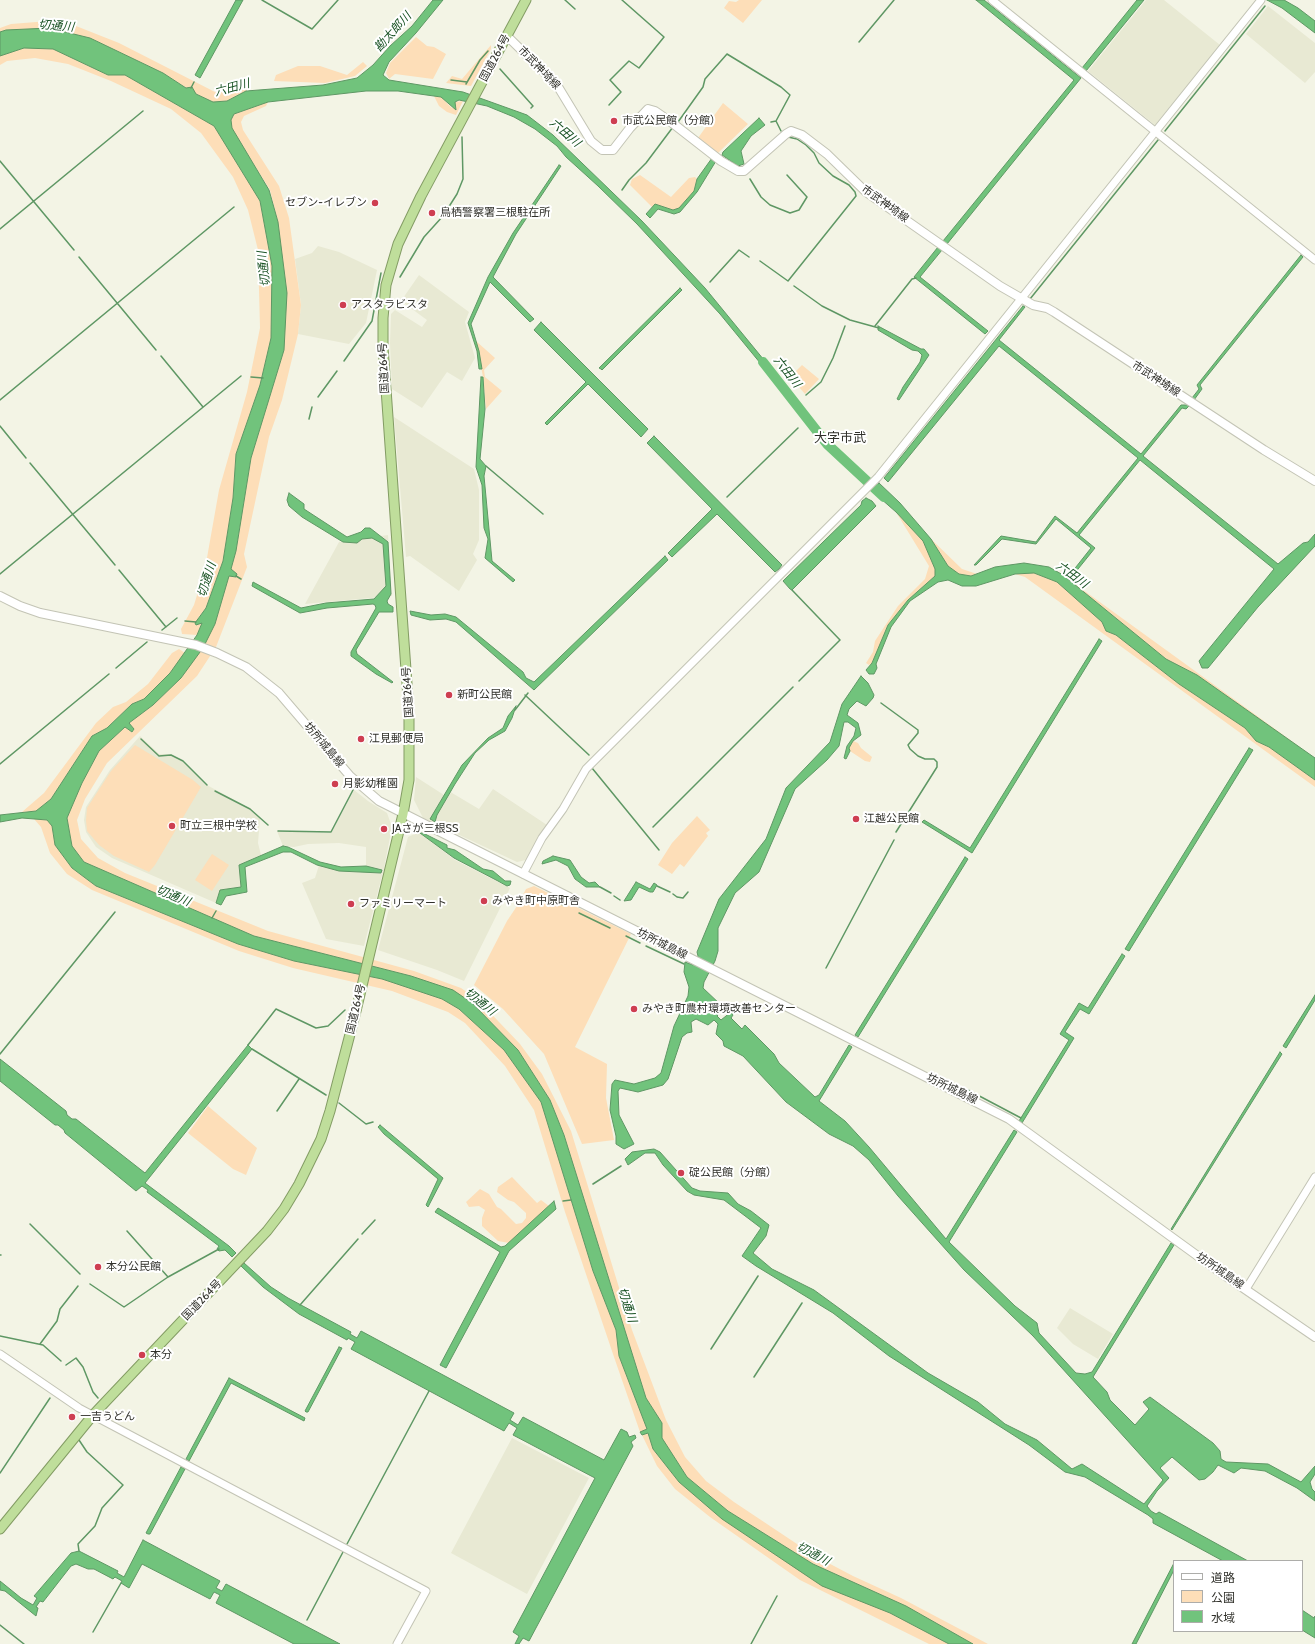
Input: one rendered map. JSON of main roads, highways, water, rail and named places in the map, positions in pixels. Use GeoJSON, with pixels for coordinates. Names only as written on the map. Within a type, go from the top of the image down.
{"type":"FeatureCollection","features":[{"type":"Feature","properties":{"kind":"highway","name":"国道264号"},"geometry":{"type":"LineString","coordinates":[[0,1529],[93,1415],[244,1256],[284,1209],[300,1184],[321,1139],[330,1111],[369,955],[403,814],[409,780],[410,737],[383,347],[384,303],[390,268],[398,244],[421,196],[526,0]]}},
{"type":"Feature","properties":{"kind":"main road","name":"市武神埼線"},"geometry":{"type":"LineString","coordinates":[[507,36],[557,85],[591,141],[602,150],[613,150],[630,128],[648,109],[655,111],[671,122],[721,161],[738,170],[744,171],[786,134],[797,132],[814,143],[866,192],[1021,300],[1033,305],[1047,308],[1060,315],[1264,450],[1315,481]]}},
{"type":"Feature","properties":{"kind":"main road","name":"坊所城島線"},"geometry":{"type":"LineString","coordinates":[[0,596],[20,606],[40,613],[170,639],[217,653],[246,667],[279,693],[350,776],[379,801],[1009,1119],[1315,1337]]}},
{"type":"Feature","properties":{"kind":"water"},"geometry":{"type":"Polygon","coordinates":[[[236,0],[243,0],[200,78],[195,75],[236,0]]]}},
{"type":"Feature","properties":{"kind":"water"},"geometry":{"type":"Polygon","coordinates":[[[433,0],[443,0],[416,33],[389,62],[383,75],[389,80],[463,92],[527,115],[553,135],[642,221],[705,288],[773,371],[770,375],[720,314],[637,224],[566,157],[557,146],[535,129],[514,117],[487,106],[459,100],[455,102],[456,110],[441,97],[398,91],[366,91],[268,102],[234,114],[231,120],[232,128],[269,190],[278,222],[287,293],[284,350],[251,458],[236,551],[231,569],[237,574],[236,577],[229,576],[215,624],[203,648],[181,678],[153,705],[129,723],[134,729],[132,732],[125,727],[99,751],[82,783],[67,818],[72,846],[84,862],[254,936],[411,976],[453,990],[472,1003],[518,1050],[550,1100],[564,1135],[646,1398],[662,1423],[662,1438],[687,1477],[728,1511],[813,1564],[906,1606],[973,1644],[949,1644],[890,1613],[822,1586],[722,1519],[679,1482],[653,1449],[648,1433],[642,1435],[640,1432],[647,1429],[619,1356],[616,1330],[593,1271],[541,1102],[504,1050],[459,1009],[442,999],[382,979],[294,961],[238,944],[96,886],[72,868],[55,845],[52,826],[47,820],[22,818],[0,822],[0,815],[36,811],[51,799],[92,736],[107,728],[132,704],[144,699],[170,673],[197,635],[202,623],[196,625],[195,623],[206,608],[223,561],[233,498],[236,454],[260,385],[271,338],[272,266],[260,201],[214,126],[125,75],[108,75],[53,49],[24,48],[0,56],[0,32],[6,30],[49,28],[90,38],[163,73],[186,88],[192,87],[196,94],[213,102],[227,101],[246,91],[323,85],[357,78],[373,65],[390,46],[412,26],[433,0]]]}},
{"type":"Feature","properties":{"kind":"water"},"geometry":{"type":"Polygon","coordinates":[[[976,0],[984,0],[1081,78],[947,244],[943,241],[1074,80],[976,0]]]}},
{"type":"Feature","properties":{"kind":"water"},"geometry":{"type":"Polygon","coordinates":[[[1137,0],[1144,0],[1086,71],[1082,68],[1137,0]]]}},
{"type":"Feature","properties":{"kind":"water"},"geometry":{"type":"Polygon","coordinates":[[[1267,0],[1284,0],[1298,8],[1315,21],[1315,33],[1282,8],[1267,0]]]}},
{"type":"Feature","properties":{"kind":"water"},"geometry":{"type":"Polygon","coordinates":[[[759,118],[765,125],[751,136],[741,151],[744,164],[738,166],[722,155],[723,152],[759,118]]]}},
{"type":"Feature","properties":{"kind":"water"},"geometry":{"type":"Polygon","coordinates":[[[712,158],[716,161],[697,192],[680,212],[674,214],[658,209],[650,218],[646,214],[655,204],[673,210],[679,208],[694,191],[697,179],[712,158]]]}},
{"type":"Feature","properties":{"kind":"water"},"geometry":{"type":"Polygon","coordinates":[[[559,165],[561,166],[516,234],[493,277],[534,319],[530,322],[490,282],[471,324],[479,351],[482,369],[479,369],[477,351],[468,323],[488,277],[513,233],[559,165]]]}},
{"type":"Feature","properties":{"kind":"water"},"geometry":{"type":"Polygon","coordinates":[[[938,247],[942,250],[920,277],[988,331],[985,334],[914,277],[938,247]]]}},
{"type":"Feature","properties":{"kind":"water"},"geometry":{"type":"Polygon","coordinates":[[[1301,255],[1303,257],[1200,385],[1202,389],[1194,400],[1192,398],[1199,389],[1197,385],[1301,255]]]}},
{"type":"Feature","properties":{"kind":"water"},"geometry":{"type":"Polygon","coordinates":[[[680,288],[682,290],[602,370],[599,368],[680,288]]]}},
{"type":"Feature","properties":{"kind":"water"},"geometry":{"type":"Polygon","coordinates":[[[1023,306],[1025,307],[999,340],[1141,454],[1181,405],[1190,405],[1186,409],[1182,408],[1143,456],[1278,564],[1303,543],[1308,542],[1315,534],[1315,546],[1258,607],[1208,668],[1202,668],[1199,661],[1274,569],[1140,460],[1079,535],[1095,548],[1074,574],[1072,572],[1091,548],[1056,519],[1036,544],[1002,539],[976,565],[974,565],[1001,536],[1036,542],[1055,516],[1077,533],[1138,458],[999,346],[888,482],[884,478],[1023,306]]]}},
{"type":"Feature","properties":{"kind":"water"},"geometry":{"type":"Polygon","coordinates":[[[541,322],[648,429],[641,437],[588,384],[547,425],[545,423],[586,382],[534,330],[541,322]]]}},
{"type":"Feature","properties":{"kind":"water"},"geometry":{"type":"Polygon","coordinates":[[[878,326],[921,349],[924,349],[929,355],[899,400],[897,399],[903,387],[920,362],[922,355],[918,351],[912,350],[878,330],[878,326]]]}},
{"type":"Feature","properties":{"kind":"water"},"geometry":{"type":"Polygon","coordinates":[[[481,377],[483,377],[485,409],[480,459],[486,466],[484,476],[492,561],[515,580],[513,582],[485,558],[488,539],[484,528],[482,485],[476,467],[481,377]]]}},
{"type":"Feature","properties":{"kind":"water"},"geometry":{"type":"Polygon","coordinates":[[[654,436],[782,565],[779,569],[775,572],[717,514],[672,557],[668,553],[712,509],[647,443],[654,436]]]}},
{"type":"Feature","properties":{"kind":"water"},"geometry":{"type":"Polygon","coordinates":[[[879,483],[900,503],[931,539],[948,566],[959,574],[971,576],[995,567],[1024,563],[1049,567],[1063,575],[1166,659],[1197,675],[1315,758],[1315,780],[1269,747],[1256,741],[1245,728],[1179,684],[1116,635],[1106,631],[1102,622],[1057,582],[1034,573],[1015,574],[976,586],[962,586],[948,580],[938,582],[910,601],[891,627],[876,664],[877,668],[874,674],[869,674],[866,670],[872,663],[888,625],[908,600],[935,576],[935,569],[923,541],[896,512],[872,491],[879,483]]]}},
{"type":"Feature","properties":{"kind":"water"},"geometry":{"type":"Polygon","coordinates":[[[289,493],[304,504],[304,509],[347,537],[361,532],[365,528],[370,528],[388,542],[391,594],[387,601],[388,604],[393,607],[393,612],[379,612],[356,650],[357,654],[393,682],[392,683],[376,674],[351,656],[351,652],[376,608],[375,605],[327,608],[300,613],[252,586],[253,582],[301,608],[326,603],[374,599],[386,586],[383,544],[372,538],[362,539],[357,543],[343,542],[302,517],[289,506],[287,500],[289,493]]]}},
{"type":"Feature","properties":{"kind":"water"},"geometry":{"type":"Polygon","coordinates":[[[866,498],[872,501],[876,506],[792,590],[790,589],[783,581],[861,505],[862,501],[866,498]]]}},
{"type":"Feature","properties":{"kind":"water"},"geometry":{"type":"Polygon","coordinates":[[[665,556],[668,560],[534,690],[456,622],[446,619],[430,620],[411,615],[410,611],[431,615],[445,614],[456,617],[523,672],[526,678],[534,682],[665,556]]]}},
{"type":"Feature","properties":{"kind":"water"},"geometry":{"type":"Polygon","coordinates":[[[1099,639],[1102,641],[972,853],[922,822],[924,820],[970,848],[1099,639]]]}},
{"type":"Feature","properties":{"kind":"water"},"geometry":{"type":"Polygon","coordinates":[[[861,676],[868,683],[874,695],[873,698],[866,706],[857,701],[849,709],[847,715],[858,723],[861,735],[853,741],[846,759],[844,758],[847,746],[854,736],[856,728],[848,722],[844,722],[839,746],[827,760],[795,789],[759,872],[735,893],[718,928],[718,951],[715,961],[704,982],[703,988],[722,1006],[723,1010],[717,1016],[721,1020],[731,1012],[733,1015],[731,1018],[742,1029],[745,1025],[774,1054],[779,1063],[815,1097],[819,1095],[849,1045],[852,1047],[819,1101],[845,1121],[869,1147],[946,1239],[1014,1130],[1017,1132],[949,1242],[1015,1306],[1037,1323],[1039,1333],[1076,1373],[1085,1374],[1092,1372],[1171,1243],[1174,1245],[1093,1377],[1107,1392],[1110,1400],[1135,1425],[1149,1409],[1143,1402],[1150,1397],[1213,1443],[1220,1451],[1221,1459],[1226,1462],[1268,1464],[1301,1482],[1315,1466],[1315,1474],[1310,1482],[1312,1489],[1315,1492],[1315,1501],[1297,1488],[1265,1471],[1241,1468],[1234,1473],[1218,1465],[1205,1479],[1199,1480],[1172,1457],[1160,1468],[1169,1478],[1157,1491],[1147,1506],[1151,1511],[1156,1514],[1159,1512],[1246,1560],[1221,1560],[1153,1523],[1153,1519],[1148,1515],[1085,1477],[1065,1472],[1029,1445],[889,1356],[833,1313],[756,1266],[742,1256],[761,1228],[724,1200],[694,1195],[687,1191],[663,1165],[655,1153],[645,1153],[628,1165],[625,1159],[632,1152],[654,1149],[660,1152],[692,1188],[700,1191],[728,1193],[738,1204],[751,1211],[769,1225],[766,1236],[753,1253],[772,1269],[814,1290],[928,1373],[978,1402],[1005,1424],[1037,1440],[1072,1469],[1082,1464],[1144,1504],[1163,1480],[1033,1336],[964,1270],[898,1196],[869,1160],[853,1146],[829,1134],[786,1102],[743,1056],[724,1046],[723,1041],[716,1034],[718,1024],[714,1020],[708,1025],[696,1019],[691,1022],[692,1032],[687,1033],[682,1037],[668,1079],[663,1085],[638,1092],[620,1088],[618,1091],[619,1115],[634,1144],[624,1149],[616,1144],[616,1136],[610,1110],[612,1084],[615,1080],[634,1084],[655,1078],[661,1073],[674,1026],[688,996],[689,987],[684,972],[685,962],[693,965],[698,956],[697,952],[719,899],[766,839],[786,788],[830,742],[842,704],[861,676]]]}},
{"type":"Feature","properties":{"kind":"water"},"geometry":{"type":"Polygon","coordinates":[[[516,706],[505,731],[489,740],[475,753],[437,815],[435,822],[430,819],[462,765],[488,738],[503,728],[508,716],[516,706]]]}},
{"type":"Feature","properties":{"kind":"water"},"geometry":{"type":"Polygon","coordinates":[[[1249,748],[1253,750],[1129,951],[1125,949],[1249,748]]]}},
{"type":"Feature","properties":{"kind":"water"},"geometry":{"type":"Polygon","coordinates":[[[420,833],[423,833],[447,845],[447,848],[455,850],[483,869],[493,871],[505,881],[511,881],[510,885],[507,886],[454,858],[420,833]]]}},
{"type":"Feature","properties":{"kind":"water"},"geometry":{"type":"Polygon","coordinates":[[[283,846],[320,862],[341,867],[366,866],[382,870],[381,873],[339,871],[317,865],[291,852],[283,852],[245,867],[247,892],[226,896],[221,905],[216,903],[220,890],[241,887],[239,865],[283,846]]]}},
{"type":"Feature","properties":{"kind":"water"},"geometry":{"type":"Polygon","coordinates":[[[553,856],[570,860],[581,877],[589,883],[595,882],[600,887],[586,887],[575,879],[568,866],[556,860],[542,864],[543,861],[553,856]]]}},
{"type":"Feature","properties":{"kind":"water"},"geometry":{"type":"Polygon","coordinates":[[[965,857],[968,859],[858,1037],[855,1035],[965,857]]]}},
{"type":"Feature","properties":{"kind":"water"},"geometry":{"type":"Polygon","coordinates":[[[636,882],[650,889],[654,883],[657,885],[653,892],[639,887],[631,900],[624,901],[636,882]]]}},
{"type":"Feature","properties":{"kind":"water"},"geometry":{"type":"Polygon","coordinates":[[[1122,954],[1125,956],[1089,1014],[1080,1009],[1065,1032],[1074,1038],[1022,1123],[1019,1121],[1069,1040],[1060,1034],[1079,1003],[1088,1008],[1122,954]]]}},
{"type":"Feature","properties":{"kind":"water"},"geometry":{"type":"Polygon","coordinates":[[[1315,995],[1315,1000],[1286,1048],[1283,1046],[1315,995]]]}},
{"type":"Feature","properties":{"kind":"water"},"geometry":{"type":"Polygon","coordinates":[[[248,1045],[252,1049],[145,1183],[229,1246],[236,1253],[232,1257],[225,1250],[219,1251],[217,1249],[219,1246],[147,1192],[148,1190],[142,1186],[136,1191],[65,1133],[64,1130],[58,1125],[55,1125],[0,1081],[0,1059],[66,1111],[67,1115],[72,1119],[76,1119],[145,1173],[248,1045]]]}},
{"type":"Feature","properties":{"kind":"water"},"geometry":{"type":"Polygon","coordinates":[[[1280,1052],[1282,1054],[1172,1230],[1171,1229],[1280,1052]]]}},
{"type":"Feature","properties":{"kind":"water"},"geometry":{"type":"Polygon","coordinates":[[[380,1125],[443,1178],[428,1207],[426,1205],[438,1179],[384,1134],[378,1127],[380,1125]]]}},
{"type":"Feature","properties":{"kind":"water"},"geometry":{"type":"Polygon","coordinates":[[[554,1201],[556,1209],[509,1251],[446,1368],[440,1365],[500,1252],[435,1212],[438,1208],[501,1247],[505,1246],[554,1201]]]}},
{"type":"Feature","properties":{"kind":"water"},"geometry":{"type":"Polygon","coordinates":[[[244,1263],[271,1287],[288,1298],[351,1332],[350,1334],[357,1338],[361,1331],[514,1413],[510,1420],[518,1425],[523,1417],[604,1460],[621,1429],[627,1432],[629,1437],[635,1435],[636,1438],[631,1442],[633,1446],[529,1641],[523,1638],[519,1644],[515,1644],[519,1636],[513,1632],[595,1478],[513,1435],[517,1428],[509,1423],[504,1431],[351,1349],[355,1342],[348,1338],[347,1340],[299,1314],[263,1287],[241,1266],[244,1263]]]}},
{"type":"Feature","properties":{"kind":"water"},"geometry":{"type":"Polygon","coordinates":[[[339,1347],[342,1348],[308,1412],[306,1412],[305,1411],[339,1347]]]}},
{"type":"Feature","properties":{"kind":"water"},"geometry":{"type":"Polygon","coordinates":[[[229,1378],[305,1418],[304,1421],[231,1383],[189,1461],[186,1459],[229,1378]]]}},
{"type":"Feature","properties":{"kind":"water"},"geometry":{"type":"Polygon","coordinates":[[[181,1467],[185,1469],[150,1534],[146,1533],[181,1467]]]}},
{"type":"Feature","properties":{"kind":"water"},"geometry":{"type":"Polygon","coordinates":[[[143,1540],[220,1581],[216,1588],[222,1591],[226,1584],[340,1644],[294,1644],[216,1603],[220,1595],[214,1592],[210,1599],[142,1564],[129,1588],[115,1577],[113,1579],[94,1569],[88,1569],[76,1564],[71,1566],[43,1602],[40,1601],[36,1607],[38,1608],[36,1616],[5,1591],[0,1590],[0,1581],[21,1598],[33,1605],[37,1598],[34,1596],[71,1553],[79,1551],[118,1571],[117,1573],[124,1577],[143,1540]]]}},
{"type":"Feature","properties":{"kind":"water"},"geometry":{"type":"Polygon","coordinates":[[[1173,1565],[1173,1572],[1136,1644],[1132,1644],[1173,1565]]]}},
{"type":"Feature","properties":{"kind":"water"},"geometry":{"type":"Polygon","coordinates":[[[1303,1611],[1314,1618],[1315,1616],[1315,1638],[1303,1631],[1303,1611]]]}},
{"type":"Feature","properties":{"kind":"waterway"},"geometry":{"type":"LineString","coordinates":[[262,0],[312,29],[338,0]]}},
{"type":"Feature","properties":{"kind":"waterway"},"geometry":{"type":"LineString","coordinates":[[565,0],[575,9]]}},
{"type":"Feature","properties":{"kind":"waterway"},"geometry":{"type":"LineString","coordinates":[[609,105],[621,92],[610,80],[629,61],[639,68],[664,37],[622,0]]}},
{"type":"Feature","properties":{"kind":"waterway"},"geometry":{"type":"LineString","coordinates":[[859,42],[894,0]]}},
{"type":"Feature","properties":{"kind":"waterway"},"geometry":{"type":"LineString","coordinates":[[1165,131],[1265,6]]}},
{"type":"Feature","properties":{"kind":"waterway"},"geometry":{"type":"LineString","coordinates":[[466,84],[480,60],[488,51]]}},
{"type":"Feature","properties":{"kind":"waterway"},"geometry":{"type":"LineString","coordinates":[[678,122],[703,87],[705,79],[727,54],[781,87],[790,95],[776,121],[781,131]]}},
{"type":"Feature","properties":{"kind":"waterway"},"geometry":{"type":"LineString","coordinates":[[500,69],[533,106],[531,108]]}},
{"type":"Feature","properties":{"kind":"waterway"},"geometry":{"type":"LineString","coordinates":[[451,80],[467,82]]}},
{"type":"Feature","properties":{"kind":"waterway"},"geometry":{"type":"LineString","coordinates":[[191,88],[194,82]]}},
{"type":"Feature","properties":{"kind":"waterway"},"geometry":{"type":"LineString","coordinates":[[0,229],[143,111]]}},
{"type":"Feature","properties":{"kind":"waterway"},"geometry":{"type":"LineString","coordinates":[[771,122],[776,121]]}},
{"type":"Feature","properties":{"kind":"waterway"},"geometry":{"type":"LineString","coordinates":[[622,190],[629,180],[646,163],[673,127]]}},
{"type":"Feature","properties":{"kind":"waterway"},"geometry":{"type":"LineString","coordinates":[[400,277],[424,237],[443,216],[457,194],[463,179],[462,137]]}},
{"type":"Feature","properties":{"kind":"waterway"},"geometry":{"type":"LineString","coordinates":[[760,261],[788,281],[856,196],[855,192],[849,185],[833,176],[819,163],[814,153],[806,145],[797,139],[788,137]]}},
{"type":"Feature","properties":{"kind":"waterway"},"geometry":{"type":"LineString","coordinates":[[1030,299],[1158,140]]}},
{"type":"Feature","properties":{"kind":"waterway"},"geometry":{"type":"LineString","coordinates":[[0,161],[74,250]]}},
{"type":"Feature","properties":{"kind":"waterway"},"geometry":{"type":"LineString","coordinates":[[750,179],[761,197],[770,205],[790,213],[799,210],[807,197],[787,175]]}},
{"type":"Feature","properties":{"kind":"waterway"},"geometry":{"type":"LineString","coordinates":[[0,400],[234,207]]}},
{"type":"Feature","properties":{"kind":"waterway"},"geometry":{"type":"LineString","coordinates":[[710,282],[739,250],[749,257]]}},
{"type":"Feature","properties":{"kind":"waterway"},"geometry":{"type":"LineString","coordinates":[[79,257],[156,350]]}},
{"type":"Feature","properties":{"kind":"waterway"},"geometry":{"type":"LineString","coordinates":[[344,361],[372,321],[381,273]]}},
{"type":"Feature","properties":{"kind":"waterway"},"geometry":{"type":"LineString","coordinates":[[875,326],[912,279],[916,278]]}},
{"type":"Feature","properties":{"kind":"waterway"},"geometry":{"type":"LineString","coordinates":[[794,286],[822,306],[850,320],[879,328]]}},
{"type":"Feature","properties":{"kind":"waterway"},"geometry":{"type":"LineString","coordinates":[[806,395],[821,382],[833,358],[845,326]]}},
{"type":"Feature","properties":{"kind":"waterway"},"geometry":{"type":"LineString","coordinates":[[161,356],[203,407]]}},
{"type":"Feature","properties":{"kind":"waterway","name":"六田川"},"geometry":{"type":"LineString","coordinates":[[763,362],[827,444],[884,497]]}},
{"type":"Feature","properties":{"kind":"waterway"},"geometry":{"type":"LineString","coordinates":[[318,397],[337,371]]}},
{"type":"Feature","properties":{"kind":"waterway"},"geometry":{"type":"LineString","coordinates":[[0,574],[241,376]]}},
{"type":"Feature","properties":{"kind":"waterway"},"geometry":{"type":"LineString","coordinates":[[251,377],[263,378]]}},
{"type":"Feature","properties":{"kind":"waterway"},"geometry":{"type":"LineString","coordinates":[[309,419],[312,407]]}},
{"type":"Feature","properties":{"kind":"waterway"},"geometry":{"type":"LineString","coordinates":[[0,426],[26,458]]}},
{"type":"Feature","properties":{"kind":"waterway"},"geometry":{"type":"LineString","coordinates":[[727,497],[798,428]]}},
{"type":"Feature","properties":{"kind":"waterway"},"geometry":{"type":"LineString","coordinates":[[30,463],[115,565]]}},
{"type":"Feature","properties":{"kind":"waterway"},"geometry":{"type":"LineString","coordinates":[[486,466],[543,514]]}},
{"type":"Feature","properties":{"kind":"waterway"},"geometry":{"type":"LineString","coordinates":[[119,570],[166,627]]}},
{"type":"Feature","properties":{"kind":"waterway"},"geometry":{"type":"LineString","coordinates":[[236,576],[241,579]]}},
{"type":"Feature","properties":{"kind":"waterway"},"geometry":{"type":"LineString","coordinates":[[792,590],[840,640],[799,681]]}},
{"type":"Feature","properties":{"kind":"waterway"},"geometry":{"type":"LineString","coordinates":[[162,630],[177,618]]}},
{"type":"Feature","properties":{"kind":"waterway"},"geometry":{"type":"LineString","coordinates":[[185,621],[196,622]]}},
{"type":"Feature","properties":{"kind":"waterway"},"geometry":{"type":"LineString","coordinates":[[116,668],[147,642]]}},
{"type":"Feature","properties":{"kind":"waterway"},"geometry":{"type":"LineString","coordinates":[[0,764],[109,674]]}},
{"type":"Feature","properties":{"kind":"waterway"},"geometry":{"type":"LineString","coordinates":[[653,827],[793,687]]}},
{"type":"Feature","properties":{"kind":"waterway"},"geometry":{"type":"LineString","coordinates":[[515,710],[528,693]]}},
{"type":"Feature","properties":{"kind":"waterway"},"geometry":{"type":"LineString","coordinates":[[525,695],[589,755]]}},
{"type":"Feature","properties":{"kind":"waterway"},"geometry":{"type":"LineString","coordinates":[[881,703],[918,730],[918,733],[908,745],[910,749],[918,756],[925,759],[934,759],[937,762],[937,767],[896,832]]}},
{"type":"Feature","properties":{"kind":"waterway"},"geometry":{"type":"LineString","coordinates":[[141,739],[159,756],[171,755],[183,761],[207,785]]}},
{"type":"Feature","properties":{"kind":"waterway"},"geometry":{"type":"LineString","coordinates":[[592,768],[659,850]]}},
{"type":"Feature","properties":{"kind":"waterway"},"geometry":{"type":"LineString","coordinates":[[278,831],[331,832],[353,790]]}},
{"type":"Feature","properties":{"kind":"waterway"},"geometry":{"type":"LineString","coordinates":[[215,791],[250,809],[268,825]]}},
{"type":"Feature","properties":{"kind":"waterway"},"geometry":{"type":"LineString","coordinates":[[908,812],[917,818]]}},
{"type":"Feature","properties":{"kind":"waterway"},"geometry":{"type":"LineString","coordinates":[[826,968],[894,840]]}},
{"type":"Feature","properties":{"kind":"waterway"},"geometry":{"type":"LineString","coordinates":[[657,886],[670,892]]}},
{"type":"Feature","properties":{"kind":"waterway"},"geometry":{"type":"LineString","coordinates":[[600,887],[611,893]]}},
{"type":"Feature","properties":{"kind":"waterway"},"geometry":{"type":"LineString","coordinates":[[673,894],[677,897],[683,898],[688,892]]}},
{"type":"Feature","properties":{"kind":"waterway"},"geometry":{"type":"LineString","coordinates":[[614,896],[620,900]]}},
{"type":"Feature","properties":{"kind":"waterway"},"geometry":{"type":"LineString","coordinates":[[549,898],[563,905]]}},
{"type":"Feature","properties":{"kind":"waterway"},"geometry":{"type":"LineString","coordinates":[[212,918],[216,911]]}},
{"type":"Feature","properties":{"kind":"waterway"},"geometry":{"type":"LineString","coordinates":[[0,1054],[115,912]]}},
{"type":"Feature","properties":{"kind":"waterway"},"geometry":{"type":"LineString","coordinates":[[579,913],[610,928]]}},
{"type":"Feature","properties":{"kind":"waterway"},"geometry":{"type":"LineString","coordinates":[[626,936],[640,943]]}},
{"type":"Feature","properties":{"kind":"waterway"},"geometry":{"type":"LineString","coordinates":[[646,946],[684,964]]}},
{"type":"Feature","properties":{"kind":"waterway"},"geometry":{"type":"LineString","coordinates":[[248,1045],[276,1009],[316,1028],[328,1026],[345,1010]]}},
{"type":"Feature","properties":{"kind":"waterway"},"geometry":{"type":"LineString","coordinates":[[252,1049],[326,1095]]}},
{"type":"Feature","properties":{"kind":"waterway"},"geometry":{"type":"LineString","coordinates":[[277,1111],[299,1079]]}},
{"type":"Feature","properties":{"kind":"waterway"},"geometry":{"type":"LineString","coordinates":[[968,1090],[1021,1118]]}},
{"type":"Feature","properties":{"kind":"waterway"},"geometry":{"type":"LineString","coordinates":[[339,1103],[366,1124],[373,1122]]}},
{"type":"Feature","properties":{"kind":"waterway"},"geometry":{"type":"LineString","coordinates":[[593,1184],[621,1166]]}},
{"type":"Feature","properties":{"kind":"waterway"},"geometry":{"type":"LineString","coordinates":[[563,1201],[571,1200]]}},
{"type":"Feature","properties":{"kind":"waterway"},"geometry":{"type":"LineString","coordinates":[[362,1234],[375,1220]]}},
{"type":"Feature","properties":{"kind":"waterway"},"geometry":{"type":"LineString","coordinates":[[30,1224],[80,1274]]}},
{"type":"Feature","properties":{"kind":"waterway"},"geometry":{"type":"LineString","coordinates":[[127,1231],[168,1277]]}},
{"type":"Feature","properties":{"kind":"waterway"},"geometry":{"type":"LineString","coordinates":[[300,1305],[358,1239]]}},
{"type":"Feature","properties":{"kind":"waterway"},"geometry":{"type":"LineString","coordinates":[[90,1284],[124,1307],[168,1277],[219,1249]]}},
{"type":"Feature","properties":{"kind":"waterway"},"geometry":{"type":"LineString","coordinates":[[711,1349],[758,1276]]}},
{"type":"Feature","properties":{"kind":"waterway"},"geometry":{"type":"LineString","coordinates":[[40,1344],[57,1321],[60,1309],[78,1286]]}},
{"type":"Feature","properties":{"kind":"waterway"},"geometry":{"type":"LineString","coordinates":[[754,1377],[802,1303]]}},
{"type":"Feature","properties":{"kind":"waterway"},"geometry":{"type":"LineString","coordinates":[[0,1336],[43,1345],[61,1361]]}},
{"type":"Feature","properties":{"kind":"waterway"},"geometry":{"type":"LineString","coordinates":[[66,1365],[76,1358],[83,1367],[93,1392],[98,1398]]}},
{"type":"Feature","properties":{"kind":"waterway"},"geometry":{"type":"LineString","coordinates":[[347,1544],[429,1391]]}},
{"type":"Feature","properties":{"kind":"waterway"},"geometry":{"type":"LineString","coordinates":[[0,1473],[50,1398]]}},
{"type":"Feature","properties":{"kind":"waterway"},"geometry":{"type":"LineString","coordinates":[[79,1440],[87,1452],[123,1485],[102,1508],[95,1526],[78,1544],[79,1551]]}},
{"type":"Feature","properties":{"kind":"waterway"},"geometry":{"type":"LineString","coordinates":[[307,1620],[343,1552]]}},
{"type":"Feature","properties":{"kind":"waterway"},"geometry":{"type":"LineString","coordinates":[[93,1632],[121,1583]]}},
{"type":"Feature","properties":{"kind":"waterway"},"geometry":{"type":"LineString","coordinates":[[751,1644],[777,1596]]}},
{"type":"Feature","properties":{"kind":"waterway"},"geometry":{"type":"LineString","coordinates":[[0,1625],[24,1644]]}},
{"type":"Feature","properties":{"kind":"place","name":"市武公民館（分館）"},"geometry":{"type":"Point","coordinates":[614,121]}},
{"type":"Feature","properties":{"kind":"place","name":"セブン-イレブン"},"geometry":{"type":"Point","coordinates":[375,203]}},
{"type":"Feature","properties":{"kind":"place","name":"鳥栖警察署三根駐在所"},"geometry":{"type":"Point","coordinates":[432,213]}},
{"type":"Feature","properties":{"kind":"place","name":"アスタラビスタ"},"geometry":{"type":"Point","coordinates":[343,305]}},
{"type":"Feature","properties":{"kind":"place","name":"新町公民館"},"geometry":{"type":"Point","coordinates":[449,695]}},
{"type":"Feature","properties":{"kind":"place","name":"江見郵便局"},"geometry":{"type":"Point","coordinates":[361,739]}},
{"type":"Feature","properties":{"kind":"place","name":"月影幼稚園"},"geometry":{"type":"Point","coordinates":[335,784]}},
{"type":"Feature","properties":{"kind":"place","name":"江越公民館"},"geometry":{"type":"Point","coordinates":[856,819]}},
{"type":"Feature","properties":{"kind":"place","name":"町立三根中学校"},"geometry":{"type":"Point","coordinates":[172,826]}},
{"type":"Feature","properties":{"kind":"place","name":"JAさが三根SS"},"geometry":{"type":"Point","coordinates":[384,829]}},
{"type":"Feature","properties":{"kind":"place","name":"みやき町中原町舎"},"geometry":{"type":"Point","coordinates":[484,901]}},
{"type":"Feature","properties":{"kind":"place","name":"ファミリーマート"},"geometry":{"type":"Point","coordinates":[351,904]}},
{"type":"Feature","properties":{"kind":"place","name":"みやき町農村環境改善センター"},"geometry":{"type":"Point","coordinates":[634,1009]}},
{"type":"Feature","properties":{"kind":"place","name":"碇公民館（分館）"},"geometry":{"type":"Point","coordinates":[681,1173]}},
{"type":"Feature","properties":{"kind":"place","name":"本分公民館"},"geometry":{"type":"Point","coordinates":[98,1267]}},
{"type":"Feature","properties":{"kind":"place","name":"本分"},"geometry":{"type":"Point","coordinates":[142,1355]}},
{"type":"Feature","properties":{"kind":"place","name":"一吉うどん"},"geometry":{"type":"Point","coordinates":[72,1417]}},
{"type":"Feature","properties":{"kind":"district","name":"大字市武"},"geometry":{"type":"Point","coordinates":[840,438]}},
{"type":"Feature","properties":{"kind":"water label","name":"切通川"},"geometry":{"type":"Point","coordinates":[56,26]}},
{"type":"Feature","properties":{"kind":"water label","name":"勘太郎川"},"geometry":{"type":"Point","coordinates":[393,32]}},
{"type":"Feature","properties":{"kind":"water label","name":"切通川"},"geometry":{"type":"Point","coordinates":[264,269]}},
{"type":"Feature","properties":{"kind":"water label","name":"切通川"},"geometry":{"type":"Point","coordinates":[207,580]}},
{"type":"Feature","properties":{"kind":"water label","name":"切通川"},"geometry":{"type":"Point","coordinates":[173,896]}},
{"type":"Feature","properties":{"kind":"water label","name":"切通川"},"geometry":{"type":"Point","coordinates":[480,1002]}},
{"type":"Feature","properties":{"kind":"water label","name":"切通川"},"geometry":{"type":"Point","coordinates":[627,1305]}},
{"type":"Feature","properties":{"kind":"water label","name":"切通川"},"geometry":{"type":"Point","coordinates":[813,1554]}}]}
